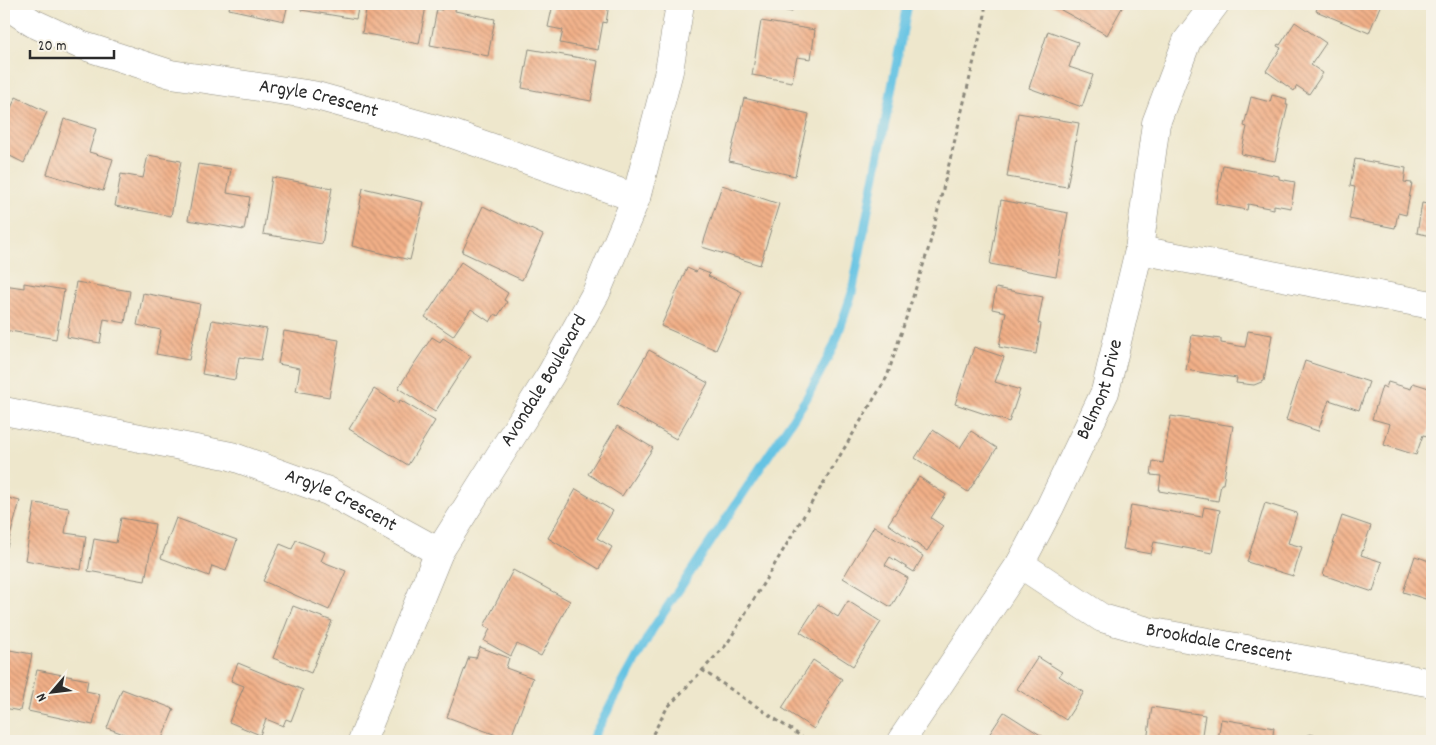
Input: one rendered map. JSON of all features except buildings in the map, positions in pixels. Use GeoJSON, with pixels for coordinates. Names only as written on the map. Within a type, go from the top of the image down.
{"type":"FeatureCollection","features":[{"type":"Feature","properties":{"kind":"street","name":"Argyle Crescent"},"geometry":{"type":"LineString","coordinates":[[5,4],[33,23],[81,45],[172,74],[313,95],[450,133],[636,198]]}},
{"type":"Feature","properties":{"kind":"street","name":"Avondale Boulevard"},"geometry":{"type":"LineString","coordinates":[[362,741],[439,552],[546,382],[591,302],[636,198],[668,71],[680,4]]}},
{"type":"Feature","properties":{"kind":"street","name":"Belmont Drive"},"geometry":{"type":"LineString","coordinates":[[901,741],[1020,564],[1105,392],[1140,250],[1156,123],[1187,41],[1215,4]]}},
{"type":"Feature","properties":{"kind":"street"},"geometry":{"type":"LineString","coordinates":[[1140,250],[1432,305]]}},
{"type":"Feature","properties":{"kind":"street","name":"Argyle Crescent"},"geometry":{"type":"LineString","coordinates":[[4,410],[231,456],[328,491],[439,552]]}},
{"type":"Feature","properties":{"kind":"street","name":"Brookdale Crescent"},"geometry":{"type":"LineString","coordinates":[[1020,564],[1102,618],[1148,631],[1432,683]]}},
{"type":"Feature","properties":{"kind":"path"},"geometry":{"type":"LineString","coordinates":[[649,741],[667,708],[727,644],[887,377],[929,247],[985,15],[985,4]]}},
{"type":"Feature","properties":{"kind":"path"},"geometry":{"type":"LineString","coordinates":[[702,670],[808,741]]}},
{"type":"Feature","properties":{"kind":"waterway"},"geometry":{"type":"LineString","coordinates":[[591,741],[652,630],[806,399],[834,346],[852,293],[908,4]]}}]}
